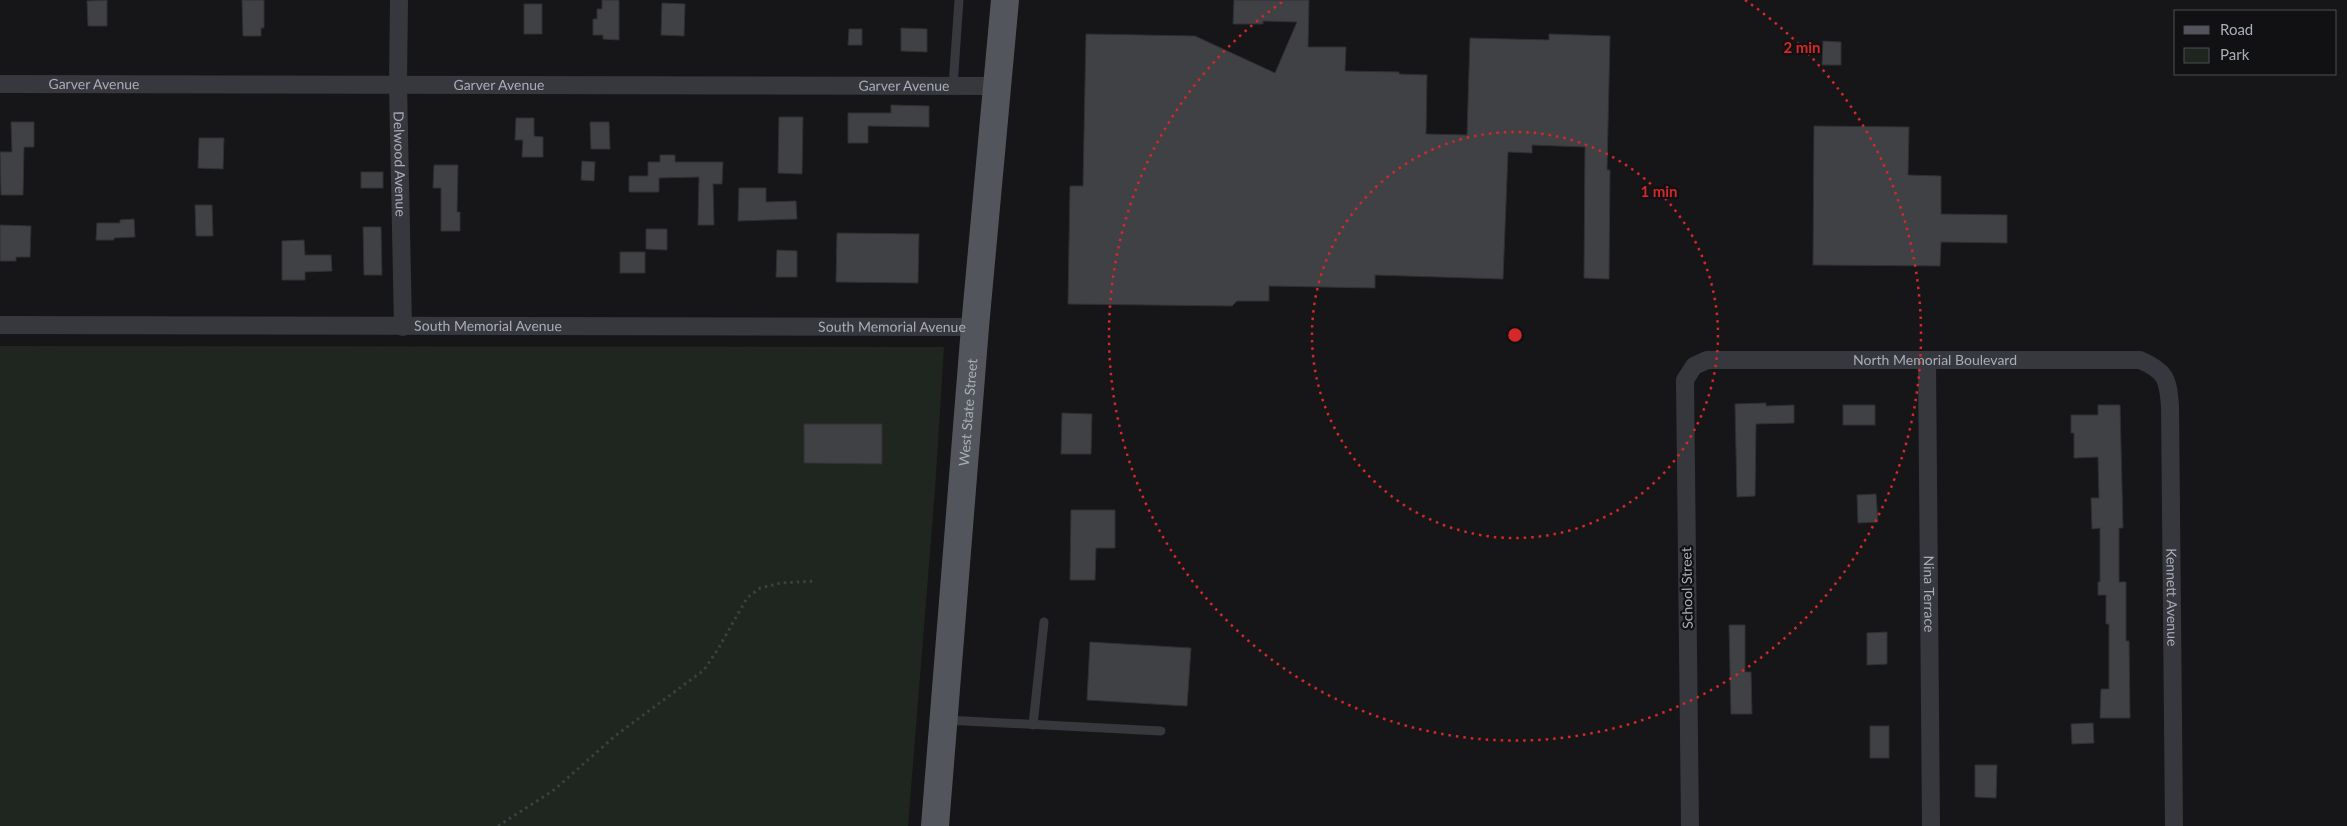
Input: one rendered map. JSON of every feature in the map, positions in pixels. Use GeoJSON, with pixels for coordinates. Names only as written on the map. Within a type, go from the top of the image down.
{"type":"FeatureCollection","features":[{"type":"Feature","properties":{"kind":"main road","name":"West State Street"},"geometry":{"type":"LineString","coordinates":[[935,826],[975,327],[1005,0]]}},
{"type":"Feature","properties":{"kind":"street","name":"Delwood Avenue"},"geometry":{"type":"LineString","coordinates":[[399,0],[398,84],[403,327]]}},
{"type":"Feature","properties":{"kind":"street","name":"Garver Avenue"},"geometry":{"type":"LineString","coordinates":[[0,84],[998,86]]}},
{"type":"Feature","properties":{"kind":"street","name":"South Memorial Avenue"},"geometry":{"type":"LineString","coordinates":[[0,325],[975,327]]}},
{"type":"Feature","properties":{"kind":"street","name":"North Memorial Boulevard"},"geometry":{"type":"LineString","coordinates":[[1707,360],[2140,360],[2161,371]]}},
{"type":"Feature","properties":{"kind":"street","name":"School Street"},"geometry":{"type":"LineString","coordinates":[[1690,826],[1685,380],[1694,366],[1707,360]]}},
{"type":"Feature","properties":{"kind":"street","name":"Nina Terrace"},"geometry":{"type":"LineString","coordinates":[[1927,360],[1932,826]]}},
{"type":"Feature","properties":{"kind":"street","name":"Kennett Avenue"},"geometry":{"type":"LineString","coordinates":[[2161,371],[2168,384],[2170,406],[2174,826]]}},
{"type":"Feature","properties":{"kind":"lane"},"geometry":{"type":"LineString","coordinates":[[953,86],[959,0]]}},
{"type":"Feature","properties":{"kind":"lane"},"geometry":{"type":"LineString","coordinates":[[1034,725],[1044,622]]}},
{"type":"Feature","properties":{"kind":"lane"},"geometry":{"type":"LineString","coordinates":[[943,720],[1161,731]]}},
{"type":"Feature","properties":{"kind":"path"},"geometry":{"type":"LineString","coordinates":[[498,826],[554,790],[615,736],[704,670],[747,598],[760,588],[781,583],[815,581]]}},
{"type":"Feature","properties":{"kind":"green space"},"geometry":{"type":"Polygon","coordinates":[[[0,346],[944,347],[935,490],[908,826],[0,826],[0,346]]]}},
{"type":"Feature","properties":{"kind":"building"},"geometry":{"type":"Polygon","coordinates":[[[107,0],[107,26],[88,26],[87,1],[107,0]]]}},
{"type":"Feature","properties":{"kind":"building"},"geometry":{"type":"Polygon","coordinates":[[[242,0],[264,0],[264,28],[261,28],[261,36],[243,36],[242,0]]]}},
{"type":"Feature","properties":{"kind":"building"},"geometry":{"type":"Polygon","coordinates":[[[602,0],[619,0],[619,40],[603,39],[603,35],[593,35],[593,19],[597,19],[597,9],[602,9],[602,0]]]}},
{"type":"Feature","properties":{"kind":"building"},"geometry":{"type":"Polygon","coordinates":[[[1234,0],[1309,0],[1308,47],[1346,47],[1345,71],[1399,72],[1399,74],[1427,75],[1426,134],[1467,135],[1470,38],[1549,40],[1549,34],[1610,36],[1607,170],[1610,170],[1609,279],[1584,278],[1585,147],[1532,145],[1532,153],[1508,152],[1503,279],[1375,275],[1375,288],[1269,286],[1269,301],[1237,301],[1232,306],[1068,304],[1070,186],[1083,186],[1086,34],[1195,36],[1275,73],[1297,22],[1263,21],[1263,24],[1233,24],[1234,0]]]}},
{"type":"Feature","properties":{"kind":"building"},"geometry":{"type":"Polygon","coordinates":[[[662,3],[685,4],[684,36],[661,35],[662,3]]]}},
{"type":"Feature","properties":{"kind":"building"},"geometry":{"type":"Polygon","coordinates":[[[524,4],[542,4],[542,34],[524,34],[524,4]]]}},
{"type":"Feature","properties":{"kind":"building"},"geometry":{"type":"Polygon","coordinates":[[[901,28],[927,29],[927,52],[901,51],[901,28]]]}},
{"type":"Feature","properties":{"kind":"building"},"geometry":{"type":"Polygon","coordinates":[[[849,29],[862,29],[862,45],[848,45],[849,29]]]}},
{"type":"Feature","properties":{"kind":"building"},"geometry":{"type":"Polygon","coordinates":[[[1823,41],[1841,42],[1841,65],[1822,65],[1823,41]]]}},
{"type":"Feature","properties":{"kind":"building"},"geometry":{"type":"Polygon","coordinates":[[[891,105],[929,106],[929,127],[868,126],[868,143],[848,143],[848,113],[891,113],[891,105]]]}},
{"type":"Feature","properties":{"kind":"building"},"geometry":{"type":"Polygon","coordinates":[[[779,117],[803,117],[802,174],[778,173],[779,117]]]}},
{"type":"Feature","properties":{"kind":"building"},"geometry":{"type":"Polygon","coordinates":[[[516,118],[534,118],[534,136],[543,137],[543,157],[522,157],[523,140],[515,140],[516,118]]]}},
{"type":"Feature","properties":{"kind":"building"},"geometry":{"type":"Polygon","coordinates":[[[11,122],[34,122],[34,147],[24,147],[23,195],[1,195],[0,152],[12,152],[11,122]]]}},
{"type":"Feature","properties":{"kind":"building"},"geometry":{"type":"Polygon","coordinates":[[[590,122],[609,122],[610,149],[591,149],[590,122]]]}},
{"type":"Feature","properties":{"kind":"building"},"geometry":{"type":"Polygon","coordinates":[[[1814,126],[1909,127],[1908,175],[1941,176],[1941,214],[2007,215],[2007,243],[1941,242],[1940,266],[1813,265],[1814,126]]]}},
{"type":"Feature","properties":{"kind":"building"},"geometry":{"type":"Polygon","coordinates":[[[199,138],[224,138],[223,169],[198,168],[199,138]]]}},
{"type":"Feature","properties":{"kind":"building"},"geometry":{"type":"Polygon","coordinates":[[[660,155],[675,155],[675,162],[723,162],[722,184],[713,184],[714,225],[698,225],[699,177],[659,178],[659,192],[629,192],[629,176],[648,176],[648,162],[660,162],[660,155]]]}},
{"type":"Feature","properties":{"kind":"building"},"geometry":{"type":"Polygon","coordinates":[[[582,161],[595,162],[594,181],[581,180],[582,161]]]}},
{"type":"Feature","properties":{"kind":"building"},"geometry":{"type":"Polygon","coordinates":[[[434,165],[458,165],[457,212],[460,212],[460,231],[441,231],[441,188],[433,188],[434,165]]]}},
{"type":"Feature","properties":{"kind":"building"},"geometry":{"type":"Polygon","coordinates":[[[361,172],[383,172],[383,188],[361,188],[361,172]]]}},
{"type":"Feature","properties":{"kind":"building"},"geometry":{"type":"Polygon","coordinates":[[[739,188],[766,188],[766,202],[796,201],[797,219],[738,221],[739,188]]]}},
{"type":"Feature","properties":{"kind":"building"},"geometry":{"type":"Polygon","coordinates":[[[195,205],[212,205],[213,236],[196,236],[195,205]]]}},
{"type":"Feature","properties":{"kind":"building"},"geometry":{"type":"Polygon","coordinates":[[[134,219],[135,237],[96,240],[97,223],[120,223],[120,220],[134,219]]]}},
{"type":"Feature","properties":{"kind":"building"},"geometry":{"type":"Polygon","coordinates":[[[0,225],[31,226],[30,257],[16,257],[16,261],[0,261],[0,225]]]}},
{"type":"Feature","properties":{"kind":"building"},"geometry":{"type":"Polygon","coordinates":[[[363,227],[381,227],[382,275],[364,275],[363,227]]]}},
{"type":"Feature","properties":{"kind":"building"},"geometry":{"type":"Polygon","coordinates":[[[646,229],[667,229],[667,250],[646,249],[646,229]]]}},
{"type":"Feature","properties":{"kind":"building"},"geometry":{"type":"Polygon","coordinates":[[[837,233],[919,234],[918,283],[836,282],[837,233]]]}},
{"type":"Feature","properties":{"kind":"building"},"geometry":{"type":"Polygon","coordinates":[[[304,240],[305,255],[331,255],[332,271],[305,272],[305,280],[282,280],[282,241],[304,240]]]}},
{"type":"Feature","properties":{"kind":"building"},"geometry":{"type":"Polygon","coordinates":[[[777,250],[797,251],[797,277],[776,277],[777,250]]]}},
{"type":"Feature","properties":{"kind":"building"},"geometry":{"type":"Polygon","coordinates":[[[620,252],[645,252],[645,273],[620,273],[620,252]]]}},
{"type":"Feature","properties":{"kind":"building"},"geometry":{"type":"Polygon","coordinates":[[[1766,403],[1766,406],[1794,405],[1794,423],[1756,424],[1755,496],[1737,497],[1735,404],[1766,403]]]}},
{"type":"Feature","properties":{"kind":"building"},"geometry":{"type":"Polygon","coordinates":[[[1843,405],[1875,405],[1875,425],[1843,425],[1843,405]]]}},
{"type":"Feature","properties":{"kind":"building"},"geometry":{"type":"Polygon","coordinates":[[[2098,405],[2120,405],[2123,528],[2119,528],[2119,582],[2126,582],[2126,641],[2129,641],[2130,718],[2100,718],[2101,689],[2109,689],[2109,624],[2106,624],[2106,595],[2098,595],[2098,582],[2100,582],[2100,528],[2092,529],[2091,498],[2099,498],[2098,457],[2074,458],[2074,433],[2071,433],[2071,415],[2098,415],[2098,405]]]}},
{"type":"Feature","properties":{"kind":"building"},"geometry":{"type":"Polygon","coordinates":[[[1062,413],[1092,414],[1091,454],[1061,454],[1062,413]]]}},
{"type":"Feature","properties":{"kind":"building"},"geometry":{"type":"Polygon","coordinates":[[[804,424],[882,424],[882,464],[804,463],[804,424]]]}},
{"type":"Feature","properties":{"kind":"building"},"geometry":{"type":"Polygon","coordinates":[[[1876,494],[1878,522],[1858,523],[1857,495],[1876,494]]]}},
{"type":"Feature","properties":{"kind":"building"},"geometry":{"type":"Polygon","coordinates":[[[1071,510],[1115,510],[1115,548],[1096,548],[1095,580],[1070,580],[1071,510]]]}},
{"type":"Feature","properties":{"kind":"building"},"geometry":{"type":"Polygon","coordinates":[[[1729,625],[1745,625],[1745,672],[1751,672],[1752,714],[1731,714],[1729,625]]]}},
{"type":"Feature","properties":{"kind":"building"},"geometry":{"type":"Polygon","coordinates":[[[1887,632],[1887,664],[1867,665],[1867,633],[1887,632]]]}},
{"type":"Feature","properties":{"kind":"building"},"geometry":{"type":"Polygon","coordinates":[[[1090,642],[1191,648],[1187,706],[1087,700],[1090,642]]]}},
{"type":"Feature","properties":{"kind":"building"},"geometry":{"type":"Polygon","coordinates":[[[2093,723],[2094,743],[2072,744],[2071,724],[2093,723]]]}},
{"type":"Feature","properties":{"kind":"building"},"geometry":{"type":"Polygon","coordinates":[[[1870,726],[1889,726],[1889,758],[1870,758],[1870,726]]]}},
{"type":"Feature","properties":{"kind":"building"},"geometry":{"type":"Polygon","coordinates":[[[1975,765],[1997,765],[1996,798],[1975,797],[1975,765]]]}}]}
